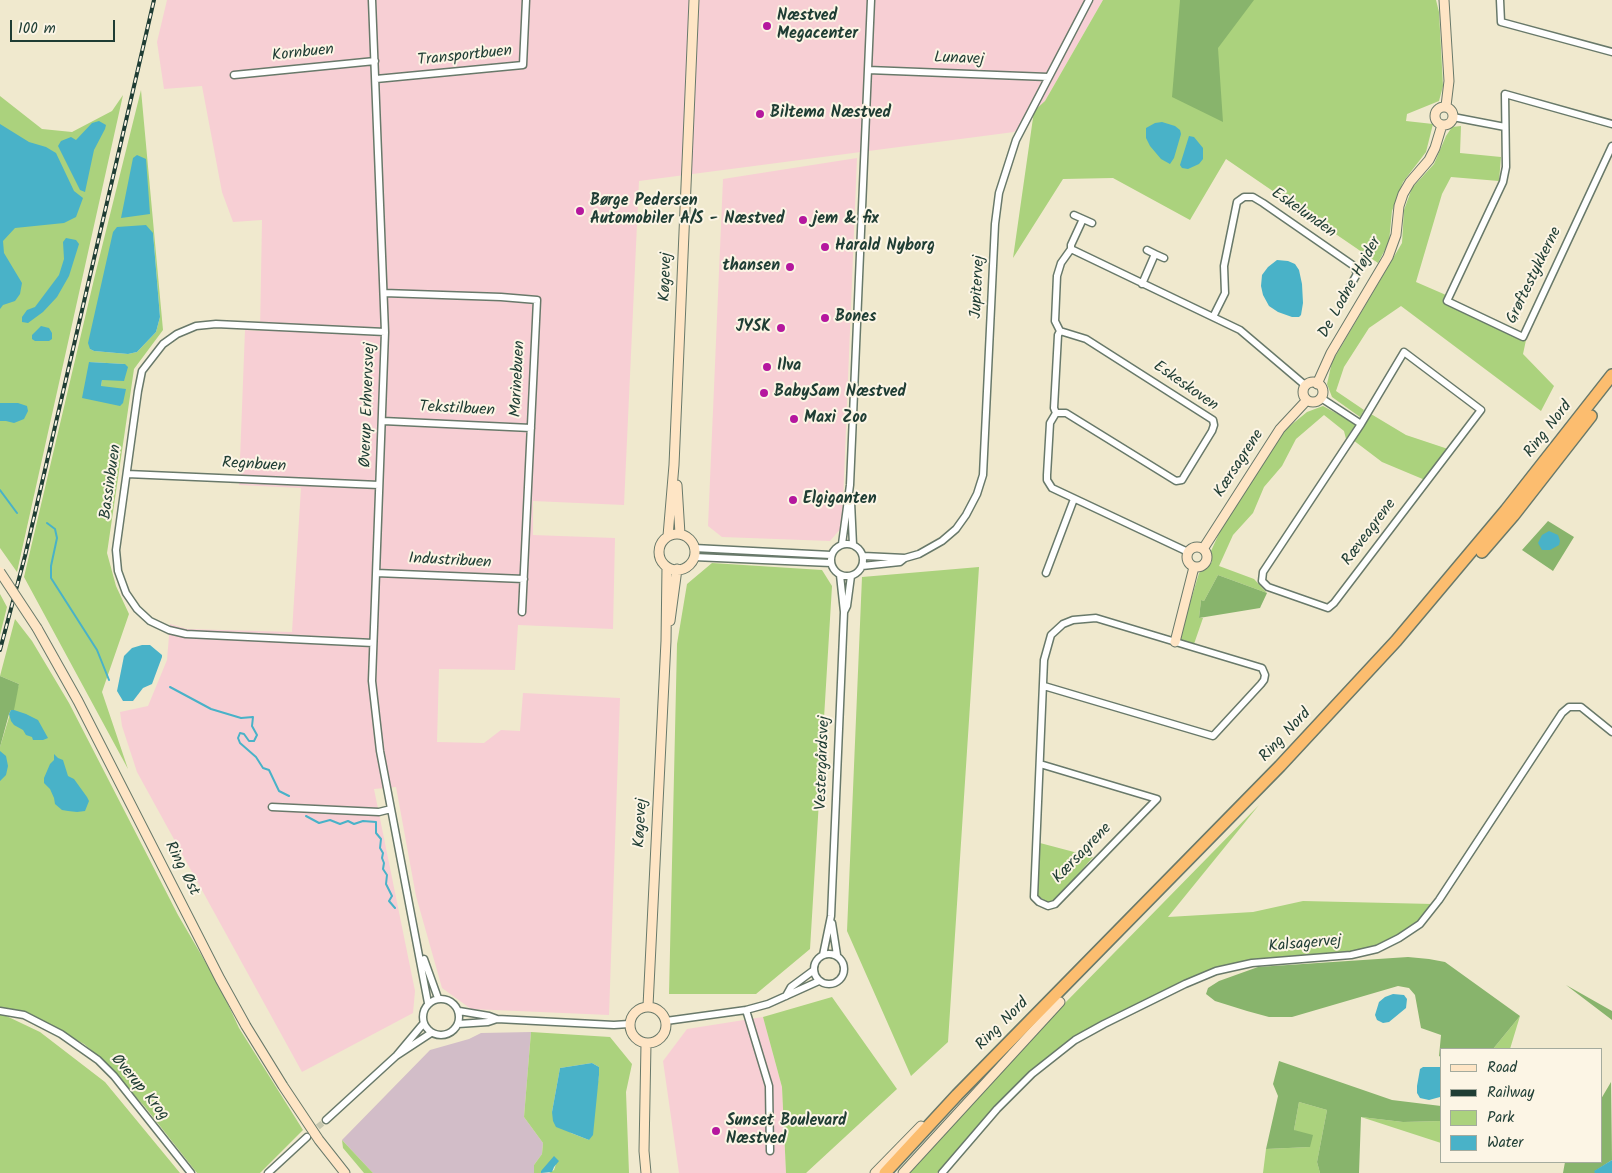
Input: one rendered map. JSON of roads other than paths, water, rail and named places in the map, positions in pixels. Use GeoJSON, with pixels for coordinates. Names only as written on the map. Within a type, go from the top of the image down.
{"type":"FeatureCollection","features":[{"type":"Feature","properties":{"kind":"highway","name":"Ring Nord"},"geometry":{"type":"LineString","coordinates":[[885,1173],[957,1095],[1259,788],[1396,641],[1495,524],[1612,376]]}},
{"type":"Feature","properties":{"kind":"highway","name":"Ring Nord"},"geometry":{"type":"LineString","coordinates":[[893,1173],[1024,1034],[1060,1002],[1284,771],[1401,646],[1512,516],[1612,388]]}},
{"type":"Feature","properties":{"kind":"street","name":"Øverup Erhvervsvej"},"geometry":{"type":"LineString","coordinates":[[372,0],[385,332],[372,681],[380,751],[428,1003]]}},
{"type":"Feature","properties":{"kind":"street","name":"Transportbuen"},"geometry":{"type":"LineString","coordinates":[[376,79],[523,65],[526,0]]}},
{"type":"Feature","properties":{"kind":"street","name":"Køgevej"},"geometry":{"type":"LineString","coordinates":[[668,536],[674,465],[694,0]]}},
{"type":"Feature","properties":{"kind":"street"},"geometry":{"type":"LineString","coordinates":[[842,544],[850,485],[871,0]]}},
{"type":"Feature","properties":{"kind":"street","name":"Jupitervej"},"geometry":{"type":"LineString","coordinates":[[863,556],[905,558],[919,554],[942,541],[956,529],[966,516],[977,494],[983,476],[995,224],[999,193],[1016,140],[1090,0]]}},
{"type":"Feature","properties":{"kind":"street"},"geometry":{"type":"LineString","coordinates":[[1444,0],[1449,81],[1446,106]]}},
{"type":"Feature","properties":{"kind":"street"},"geometry":{"type":"LineString","coordinates":[[1500,0],[1501,22],[1612,52]]}},
{"type":"Feature","properties":{"kind":"street","name":"Kornbuen"},"geometry":{"type":"LineString","coordinates":[[234,75],[375,61]]}},
{"type":"Feature","properties":{"kind":"street","name":"Lunavej"},"geometry":{"type":"LineString","coordinates":[[868,70],[1048,77]]}},
{"type":"Feature","properties":{"kind":"street","name":"Grøftestykkerne"},"geometry":{"type":"LineString","coordinates":[[1612,124],[1505,94],[1506,167],[1503,182],[1447,301],[1523,336],[1612,146]]}},
{"type":"Feature","properties":{"kind":"street"},"geometry":{"type":"LineString","coordinates":[[1446,106],[1451,109],[1453,117],[1450,123],[1442,125],[1437,122],[1435,113],[1440,107],[1446,106]]}},
{"type":"Feature","properties":{"kind":"street"},"geometry":{"type":"LineString","coordinates":[[1453,117],[1505,127]]}},
{"type":"Feature","properties":{"kind":"street","name":"De Lodne Højder"},"geometry":{"type":"LineString","coordinates":[[1317,384],[1331,353],[1388,257],[1396,235],[1399,206],[1403,194],[1410,182],[1429,160],[1442,125]]}},
{"type":"Feature","properties":{"kind":"street","name":"Eskelunden"},"geometry":{"type":"LineString","coordinates":[[1213,317],[1225,293],[1224,266],[1238,202],[1244,197],[1253,197],[1264,202],[1354,266],[1357,274],[1349,288]]}},
{"type":"Feature","properties":{"kind":"street"},"geometry":{"type":"LineString","coordinates":[[1074,215],[1092,223]]}},
{"type":"Feature","properties":{"kind":"street"},"geometry":{"type":"LineString","coordinates":[[1083,219],[1071,244],[1071,249],[1061,264],[1057,276],[1055,320],[1060,332],[1058,335],[1054,408],[1056,413],[1050,423],[1047,480],[1052,488],[1188,552]]}},
{"type":"Feature","properties":{"kind":"street"},"geometry":{"type":"LineString","coordinates":[[1071,249],[1240,330],[1306,386]]}},
{"type":"Feature","properties":{"kind":"street"},"geometry":{"type":"LineString","coordinates":[[1147,250],[1164,258]]}},
{"type":"Feature","properties":{"kind":"street"},"geometry":{"type":"LineString","coordinates":[[1142,284],[1155,254]]}},
{"type":"Feature","properties":{"kind":"street","name":"Marinebuen"},"geometry":{"type":"LineString","coordinates":[[384,293],[537,300],[522,612]]}},
{"type":"Feature","properties":{"kind":"street","name":"Bassinbuen"},"geometry":{"type":"LineString","coordinates":[[373,642],[186,634],[169,630],[150,621],[126,593],[118,571],[116,550],[142,371],[163,344],[177,334],[196,326],[216,324],[385,332]]}},
{"type":"Feature","properties":{"kind":"street","name":"Eskeskoven"},"geometry":{"type":"LineString","coordinates":[[1056,413],[1066,413],[1176,482],[1182,480],[1214,425],[1213,420],[1209,416],[1086,339],[1060,332]]}},
{"type":"Feature","properties":{"kind":"street","name":"Ræveagrene"},"geometry":{"type":"LineString","coordinates":[[1404,352],[1481,410],[1334,604],[1328,608],[1268,587],[1262,581],[1263,572],[1361,424],[1404,352]]}},
{"type":"Feature","properties":{"kind":"street"},"geometry":{"type":"LineString","coordinates":[[1312,383],[1317,384],[1323,392],[1321,398],[1316,402],[1307,400],[1304,392],[1306,386],[1312,383]]}},
{"type":"Feature","properties":{"kind":"street"},"geometry":{"type":"LineString","coordinates":[[1321,398],[1361,424]]}},
{"type":"Feature","properties":{"kind":"street","name":"Kærsagrene"},"geometry":{"type":"LineString","coordinates":[[1203,549],[1280,429],[1307,400]]}},
{"type":"Feature","properties":{"kind":"street","name":"Tekstilbuen"},"geometry":{"type":"LineString","coordinates":[[382,421],[531,428]]}},
{"type":"Feature","properties":{"kind":"street","name":"Køgevej"},"geometry":{"type":"LineString","coordinates":[[674,465],[680,534]]}},
{"type":"Feature","properties":{"kind":"street","name":"Regnbuen"},"geometry":{"type":"LineString","coordinates":[[127,474],[379,485]]}},
{"type":"Feature","properties":{"kind":"street"},"geometry":{"type":"LineString","coordinates":[[850,485],[853,545]]}},
{"type":"Feature","properties":{"kind":"street"},"geometry":{"type":"LineString","coordinates":[[1046,573],[1074,499]]}},
{"type":"Feature","properties":{"kind":"street"},"geometry":{"type":"LineString","coordinates":[[680,534],[688,538],[694,553],[689,564],[678,569],[667,567],[660,559],[661,543],[668,536],[680,534]]}},
{"type":"Feature","properties":{"kind":"street"},"geometry":{"type":"LineString","coordinates":[[842,544],[853,545],[858,547],[863,556],[862,566],[860,570],[851,576],[840,575],[834,570],[831,563],[831,555],[842,544]]}},
{"type":"Feature","properties":{"kind":"street"},"geometry":{"type":"LineString","coordinates":[[1193,547],[1200,547],[1207,557],[1206,563],[1200,567],[1194,567],[1187,560],[1188,552],[1193,547]]}},
{"type":"Feature","properties":{"kind":"street"},"geometry":{"type":"LineString","coordinates":[[694,553],[831,555]]}},
{"type":"Feature","properties":{"kind":"street"},"geometry":{"type":"LineString","coordinates":[[694,553],[831,563]]}},
{"type":"Feature","properties":{"kind":"street","name":"Jupitervej"},"geometry":{"type":"LineString","coordinates":[[862,566],[900,562],[905,558]]}},
{"type":"Feature","properties":{"kind":"street","name":"Køgevej"},"geometry":{"type":"LineString","coordinates":[[648,1006],[666,641],[667,567]]}},
{"type":"Feature","properties":{"kind":"street"},"geometry":{"type":"LineString","coordinates":[[1176,642],[1194,567]]}},
{"type":"Feature","properties":{"kind":"street","name":"Køgevej"},"geometry":{"type":"LineString","coordinates":[[666,641],[678,569]]}},
{"type":"Feature","properties":{"kind":"street","name":"Ring Øst"},"geometry":{"type":"LineString","coordinates":[[0,572],[37,628],[78,701],[220,979],[246,1026],[294,1102],[345,1173]]}},
{"type":"Feature","properties":{"kind":"street","name":"Industribuen"},"geometry":{"type":"LineString","coordinates":[[376,573],[524,579]]}},
{"type":"Feature","properties":{"kind":"street","name":"Vestergårdsvej"},"geometry":{"type":"LineString","coordinates":[[823,955],[831,916],[844,612],[840,575]]}},
{"type":"Feature","properties":{"kind":"street","name":"Vestergårdsvej"},"geometry":{"type":"LineString","coordinates":[[844,612],[847,606],[851,576]]}},
{"type":"Feature","properties":{"kind":"street","name":"Kærsagrene"},"geometry":{"type":"LineString","coordinates":[[1040,764],[1157,799],[1055,904],[1048,906],[1039,902],[1034,897],[1044,660],[1051,635],[1063,624],[1073,620],[1096,618],[1262,668],[1265,671],[1264,680],[1213,736],[1044,686]]}},
{"type":"Feature","properties":{"kind":"street","name":"Kalsagervej"},"geometry":{"type":"LineString","coordinates":[[942,1173],[981,1127],[1032,1074],[1075,1040],[1104,1024],[1184,984],[1216,971],[1252,963],[1351,955],[1377,949],[1399,938],[1420,924],[1440,900],[1562,714],[1569,707],[1582,708],[1612,732]]}},
{"type":"Feature","properties":{"kind":"street"},"geometry":{"type":"LineString","coordinates":[[272,807],[379,812],[391,809]]}},
{"type":"Feature","properties":{"kind":"street","name":"Vestergårdsvej"},"geometry":{"type":"LineString","coordinates":[[831,916],[836,956]]}},
{"type":"Feature","properties":{"kind":"street","name":"Øverup Erhvervsvej"},"geometry":{"type":"LineString","coordinates":[[418,944],[438,998]]}},
{"type":"Feature","properties":{"kind":"street"},"geometry":{"type":"LineString","coordinates":[[666,1021],[746,1010],[768,1004],[819,981],[830,985],[842,978],[845,968],[844,963],[836,956],[823,955],[816,961],[814,970],[819,981]]}},
{"type":"Feature","properties":{"kind":"street"},"geometry":{"type":"LineString","coordinates":[[786,996],[791,987],[814,970]]}},
{"type":"Feature","properties":{"kind":"street"},"geometry":{"type":"LineString","coordinates":[[438,998],[444,998],[453,1002],[458,1011],[458,1024],[455,1029],[444,1035],[431,1033],[424,1024],[423,1012],[428,1003],[438,998]]}},
{"type":"Feature","properties":{"kind":"street"},"geometry":{"type":"LineString","coordinates":[[903,1173],[1060,1002]]}},
{"type":"Feature","properties":{"kind":"street"},"geometry":{"type":"LineString","coordinates":[[648,1006],[660,1011],[666,1021],[665,1032],[660,1039],[654,1043],[646,1044],[634,1037],[629,1024],[635,1012],[648,1006]]}},
{"type":"Feature","properties":{"kind":"street"},"geometry":{"type":"LineString","coordinates":[[746,1010],[769,1086],[770,1152]]}},
{"type":"Feature","properties":{"kind":"street","name":"Øverup Krog"},"geometry":{"type":"LineString","coordinates":[[0,1011],[24,1015],[82,1047],[98,1060],[114,1076],[192,1173]]}},
{"type":"Feature","properties":{"kind":"street"},"geometry":{"type":"LineString","coordinates":[[458,1011],[489,1016],[497,1020]]}},
{"type":"Feature","properties":{"kind":"street"},"geometry":{"type":"LineString","coordinates":[[458,1024],[497,1020],[629,1024]]}},
{"type":"Feature","properties":{"kind":"street"},"geometry":{"type":"LineString","coordinates":[[326,1120],[396,1056],[424,1024]]}},
{"type":"Feature","properties":{"kind":"street"},"geometry":{"type":"LineString","coordinates":[[396,1056],[407,1051],[431,1033]]}},
{"type":"Feature","properties":{"kind":"street"},"geometry":{"type":"LineString","coordinates":[[646,1044],[644,1151],[646,1173]]}},
{"type":"Feature","properties":{"kind":"street"},"geometry":{"type":"LineString","coordinates":[[875,1173],[943,1104],[957,1095]]}},
{"type":"Feature","properties":{"kind":"street"},"geometry":{"type":"LineString","coordinates":[[268,1173],[307,1137]]}},
{"type":"Feature","properties":{"kind":"water"},"geometry":{"type":"Polygon","coordinates":[[[99,121],[106,125],[94,150],[85,192],[80,190],[58,146],[61,141],[71,137],[76,140],[92,123],[99,121]]]}},
{"type":"Feature","properties":{"kind":"water"},"geometry":{"type":"Polygon","coordinates":[[[1162,122],[1175,126],[1180,130],[1181,134],[1174,158],[1170,164],[1161,159],[1146,138],[1146,128],[1155,123],[1162,122]]]}},
{"type":"Feature","properties":{"kind":"water"},"geometry":{"type":"Polygon","coordinates":[[[0,124],[29,142],[46,147],[56,153],[74,191],[83,198],[76,217],[64,223],[15,228],[3,241],[4,253],[22,283],[20,294],[15,301],[3,305],[0,309],[0,124]]]}},
{"type":"Feature","properties":{"kind":"water"},"geometry":{"type":"Polygon","coordinates":[[[1189,136],[1194,137],[1203,148],[1203,159],[1199,164],[1188,169],[1182,168],[1180,165],[1189,136]]]}},
{"type":"Feature","properties":{"kind":"water"},"geometry":{"type":"Polygon","coordinates":[[[137,155],[146,159],[150,214],[121,218],[133,158],[137,155]]]}},
{"type":"Feature","properties":{"kind":"water"},"geometry":{"type":"Polygon","coordinates":[[[146,225],[153,233],[160,317],[156,332],[137,352],[128,354],[94,351],[90,349],[88,343],[113,232],[117,227],[146,225]]]}},
{"type":"Feature","properties":{"kind":"water"},"geometry":{"type":"Polygon","coordinates":[[[66,238],[76,240],[79,244],[69,276],[57,297],[43,312],[28,323],[22,322],[22,317],[27,310],[35,307],[59,275],[64,259],[63,242],[66,238]]]}},
{"type":"Feature","properties":{"kind":"water"},"geometry":{"type":"Polygon","coordinates":[[[1277,260],[1295,264],[1299,270],[1303,303],[1299,317],[1292,317],[1278,312],[1269,306],[1263,295],[1261,286],[1262,275],[1277,260]]]}},
{"type":"Feature","properties":{"kind":"water"},"geometry":{"type":"Polygon","coordinates":[[[41,326],[49,328],[52,333],[52,339],[49,341],[35,341],[32,339],[32,335],[41,326]]]}},
{"type":"Feature","properties":{"kind":"water"},"geometry":{"type":"Polygon","coordinates":[[[89,362],[125,364],[128,367],[124,381],[102,380],[101,386],[126,389],[123,403],[120,406],[82,398],[89,362]]]}},
{"type":"Feature","properties":{"kind":"water"},"geometry":{"type":"Polygon","coordinates":[[[0,403],[18,403],[27,406],[28,411],[24,419],[14,423],[0,421],[0,403]]]}},
{"type":"Feature","properties":{"kind":"water"},"geometry":{"type":"Polygon","coordinates":[[[1549,531],[1558,535],[1559,545],[1550,550],[1542,550],[1538,543],[1542,535],[1549,531]]]}},
{"type":"Feature","properties":{"kind":"water"},"geometry":{"type":"Polygon","coordinates":[[[150,645],[162,657],[152,684],[143,688],[133,701],[123,701],[117,691],[124,656],[132,648],[150,645]]]}},
{"type":"Feature","properties":{"kind":"water"},"geometry":{"type":"Polygon","coordinates":[[[11,710],[38,720],[48,738],[33,740],[32,737],[26,735],[23,730],[11,721],[9,714],[11,710]]]}},
{"type":"Feature","properties":{"kind":"water"},"geometry":{"type":"Polygon","coordinates":[[[0,751],[6,756],[8,766],[6,775],[0,781],[0,751]]]}},
{"type":"Feature","properties":{"kind":"water"},"geometry":{"type":"Polygon","coordinates":[[[54,754],[63,760],[68,776],[74,779],[87,797],[89,801],[85,811],[62,810],[55,804],[50,789],[44,783],[44,778],[50,764],[54,760],[54,754]]]}},
{"type":"Feature","properties":{"kind":"water"},"geometry":{"type":"Polygon","coordinates":[[[1393,994],[1404,995],[1407,999],[1406,1008],[1389,1022],[1383,1023],[1377,1020],[1375,1015],[1379,1002],[1393,994]]]}},
{"type":"Feature","properties":{"kind":"water"},"geometry":{"type":"Polygon","coordinates":[[[592,1063],[599,1067],[599,1075],[593,1135],[589,1140],[556,1127],[552,1112],[560,1068],[592,1063]]]}},
{"type":"Feature","properties":{"kind":"water"},"geometry":{"type":"Polygon","coordinates":[[[1423,1067],[1440,1067],[1440,1097],[1429,1100],[1420,1098],[1417,1093],[1417,1086],[1420,1069],[1423,1067]]]}},
{"type":"Feature","properties":{"kind":"water"},"geometry":{"type":"Polygon","coordinates":[[[554,1156],[559,1161],[552,1172],[541,1173],[541,1171],[554,1156]]]}},
{"type":"Feature","properties":{"kind":"water"},"geometry":{"type":"Polygon","coordinates":[[[1612,1160],[1612,1173],[1595,1173],[1594,1171],[1612,1160]]]}},
{"type":"Feature","properties":{"kind":"waterway"},"geometry":{"type":"LineString","coordinates":[[0,490],[17,513]]}},
{"type":"Feature","properties":{"kind":"waterway"},"geometry":{"type":"LineString","coordinates":[[47,523],[55,529],[57,538],[51,566],[51,578],[97,650],[109,680]]}},
{"type":"Feature","properties":{"kind":"waterway"},"geometry":{"type":"LineString","coordinates":[[170,687],[211,709],[241,718],[253,717],[252,726],[257,735],[254,741],[249,741],[244,734],[240,733],[238,738],[240,743],[256,757],[263,768],[269,770],[279,791],[289,796]]}},
{"type":"Feature","properties":{"kind":"waterway"},"geometry":{"type":"LineString","coordinates":[[306,816],[319,823],[330,820],[340,824],[348,821],[354,824],[363,821],[376,822],[376,833],[381,839],[380,848],[383,853],[383,869],[387,875],[386,884],[392,896],[389,901],[395,908]]}},
{"type":"Feature","properties":{"kind":"tunnel"},"geometry":{"type":"LineString","coordinates":[[311,1133],[326,1120]]}},
{"type":"Feature","properties":{"kind":"railway"},"geometry":{"type":"LineString","coordinates":[[0,650],[25,556],[154,0]]}},
{"type":"Feature","properties":{"kind":"place","name":"Næstved Megacenter"},"geometry":{"type":"Point","coordinates":[767,26]}},
{"type":"Feature","properties":{"kind":"place","name":"Biltema Næstved"},"geometry":{"type":"Point","coordinates":[760,114]}},
{"type":"Feature","properties":{"kind":"place","name":"Børge Pedersen Automobiler A/S - Næstved"},"geometry":{"type":"Point","coordinates":[580,211]}},
{"type":"Feature","properties":{"kind":"place","name":"jem & fix"},"geometry":{"type":"Point","coordinates":[803,220]}},
{"type":"Feature","properties":{"kind":"place","name":"Harald Nyborg"},"geometry":{"type":"Point","coordinates":[825,247]}},
{"type":"Feature","properties":{"kind":"place","name":"thansen"},"geometry":{"type":"Point","coordinates":[790,267]}},
{"type":"Feature","properties":{"kind":"place","name":"Bones"},"geometry":{"type":"Point","coordinates":[825,318]}},
{"type":"Feature","properties":{"kind":"place","name":"JYSK"},"geometry":{"type":"Point","coordinates":[781,328]}},
{"type":"Feature","properties":{"kind":"place","name":"Ilva"},"geometry":{"type":"Point","coordinates":[767,367]}},
{"type":"Feature","properties":{"kind":"place","name":"BabySam Næstved"},"geometry":{"type":"Point","coordinates":[764,393]}},
{"type":"Feature","properties":{"kind":"place","name":"Maxi Zoo"},"geometry":{"type":"Point","coordinates":[794,419]}},
{"type":"Feature","properties":{"kind":"place","name":"Elgiganten"},"geometry":{"type":"Point","coordinates":[793,500]}},
{"type":"Feature","properties":{"kind":"place","name":"Sunset Boulevard Næstved"},"geometry":{"type":"Point","coordinates":[716,1131]}}]}
